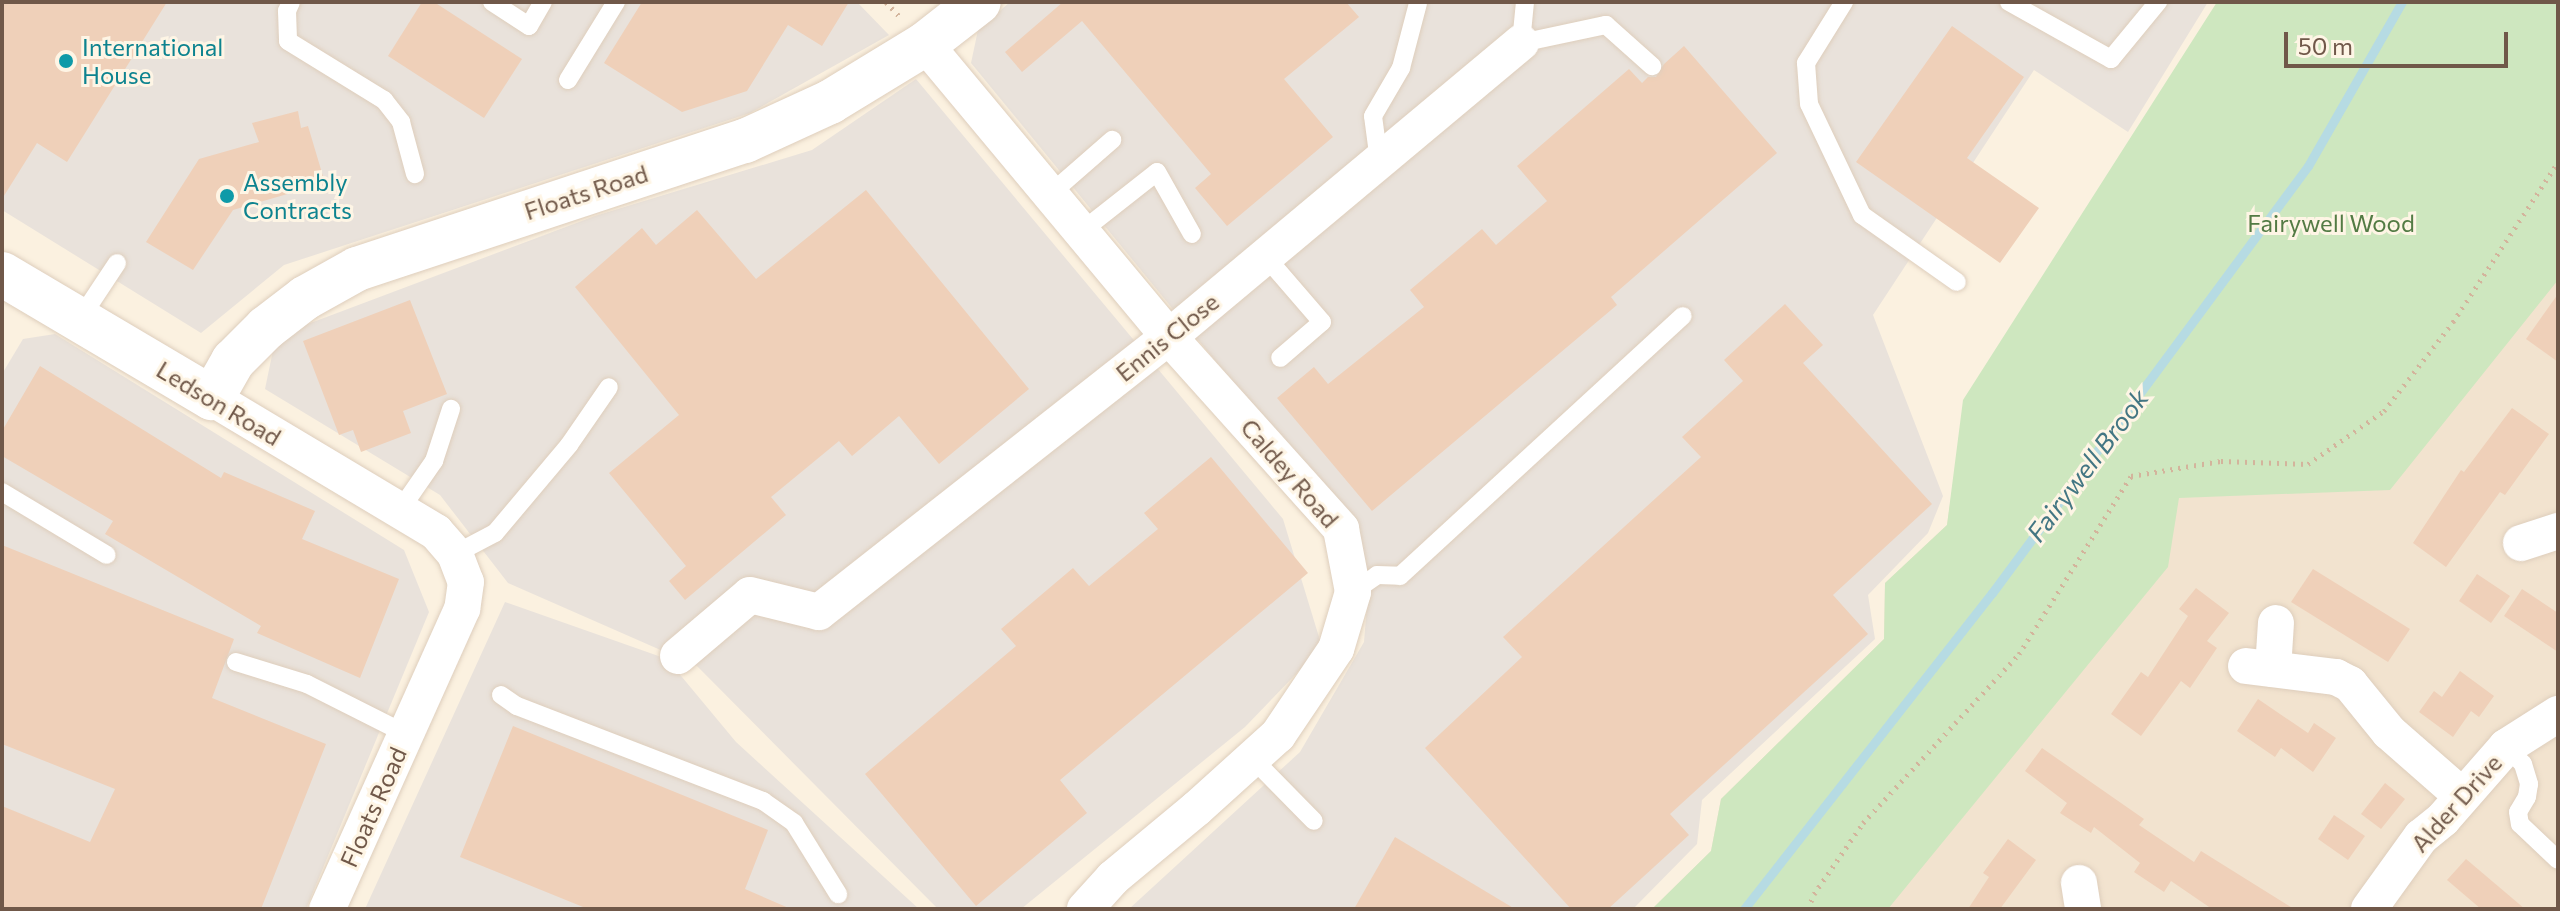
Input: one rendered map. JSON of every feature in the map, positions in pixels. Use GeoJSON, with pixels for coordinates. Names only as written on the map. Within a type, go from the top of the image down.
{"type":"FeatureCollection","features":[{"type":"Feature","properties":{"kind":"street","name":"Floats Road"},"geometry":{"type":"LineString","coordinates":[[212,398],[233,361],[266,328],[305,298],[357,269],[745,141],[830,102],[925,44],[979,2]]}},
{"type":"Feature","properties":{"kind":"street","name":"Ennis Close"},"geometry":{"type":"LineString","coordinates":[[678,656],[750,595],[819,612],[1169,337],[1521,43]]}},
{"type":"Feature","properties":{"kind":"street","name":"Caldey Road"},"geometry":{"type":"LineString","coordinates":[[925,44],[1169,337],[1341,529],[1353,592],[1336,649],[1278,735],[1113,878],[1085,909]]}},
{"type":"Feature","properties":{"kind":"street","name":"Ledson Road"},"geometry":{"type":"LineString","coordinates":[[5,284],[80,319],[400,510],[446,543]]}},
{"type":"Feature","properties":{"kind":"street"},"geometry":{"type":"LineString","coordinates":[[2521,543],[2556,517]]}},
{"type":"Feature","properties":{"kind":"street","name":"Floats Road"},"geometry":{"type":"LineString","coordinates":[[327,909],[462,609],[466,582],[446,543]]}},
{"type":"Feature","properties":{"kind":"street"},"geometry":{"type":"LineString","coordinates":[[2276,623],[2259,667],[2336,677],[2350,684],[2397,740],[2462,796]]}},
{"type":"Feature","properties":{"kind":"street","name":"Alder Drive"},"geometry":{"type":"LineString","coordinates":[[2369,909],[2421,837],[2506,747],[2558,714]]}},
{"type":"Feature","properties":{"kind":"lane"},"geometry":{"type":"LineString","coordinates":[[291,2],[287,11],[288,41],[384,100],[401,122],[415,174]]}},
{"type":"Feature","properties":{"kind":"lane"},"geometry":{"type":"LineString","coordinates":[[492,2],[529,26],[543,2]]}},
{"type":"Feature","properties":{"kind":"lane"},"geometry":{"type":"LineString","coordinates":[[568,80],[616,2]]}},
{"type":"Feature","properties":{"kind":"lane"},"geometry":{"type":"LineString","coordinates":[[1521,43],[1525,2]]}},
{"type":"Feature","properties":{"kind":"lane"},"geometry":{"type":"LineString","coordinates":[[1844,2],[1806,63],[1809,104],[1862,215],[1957,282]]}},
{"type":"Feature","properties":{"kind":"lane"},"geometry":{"type":"LineString","coordinates":[[2009,2],[2111,59],[2158,2]]}},
{"type":"Feature","properties":{"kind":"lane"},"geometry":{"type":"LineString","coordinates":[[1379,161],[1373,116],[1401,68],[1418,3]]}},
{"type":"Feature","properties":{"kind":"lane","name":"Ennis Close"},"geometry":{"type":"LineString","coordinates":[[1521,43],[1606,25],[1652,66]]}},
{"type":"Feature","properties":{"kind":"lane"},"geometry":{"type":"LineString","coordinates":[[1049,195],[1112,140]]}},
{"type":"Feature","properties":{"kind":"lane"},"geometry":{"type":"LineString","coordinates":[[1082,231],[1157,172],[1192,234]]}},
{"type":"Feature","properties":{"kind":"lane"},"geometry":{"type":"LineString","coordinates":[[1265,256],[1322,322],[1280,358]]}},
{"type":"Feature","properties":{"kind":"lane"},"geometry":{"type":"LineString","coordinates":[[80,319],[117,263]]}},
{"type":"Feature","properties":{"kind":"lane"},"geometry":{"type":"LineString","coordinates":[[1353,592],[1377,575],[1400,576],[1683,316]]}},
{"type":"Feature","properties":{"kind":"lane"},"geometry":{"type":"LineString","coordinates":[[446,543],[495,533],[569,445],[609,387]]}},
{"type":"Feature","properties":{"kind":"lane"},"geometry":{"type":"LineString","coordinates":[[400,510],[434,461],[451,409]]}},
{"type":"Feature","properties":{"kind":"lane"},"geometry":{"type":"LineString","coordinates":[[2,492],[107,555]]}},
{"type":"Feature","properties":{"kind":"lane"},"geometry":{"type":"LineString","coordinates":[[236,662],[307,684],[406,734]]}},
{"type":"Feature","properties":{"kind":"lane"},"geometry":{"type":"LineString","coordinates":[[501,695],[517,706],[763,801],[794,823],[838,894]]}},
{"type":"Feature","properties":{"kind":"lane"},"geometry":{"type":"LineString","coordinates":[[2506,747],[2523,764],[2529,784],[2518,812],[2520,824],[2558,860]]}},
{"type":"Feature","properties":{"kind":"lane"},"geometry":{"type":"LineString","coordinates":[[1252,758],[1314,821]]}},
{"type":"Feature","properties":{"kind":"path"},"geometry":{"type":"LineString","coordinates":[[1808,909],[1814,894],[1863,823],[2019,654],[2131,476],[2221,461],[2308,464],[2384,411],[2453,322],[2558,162]]}},
{"type":"Feature","properties":{"kind":"shaded area"},"geometry":{"type":"Polygon","coordinates":[[[2,2],[857,2],[889,35],[750,113],[284,265],[201,333],[2,210],[2,2]]]}},
{"type":"Feature","properties":{"kind":"shaded area"},"geometry":{"type":"Polygon","coordinates":[[[1010,2],[2208,2],[2128,132],[2034,70],[1873,315],[1943,496],[1928,533],[1868,595],[1875,639],[1702,800],[1697,844],[1633,909],[1129,909],[1300,752],[1364,642],[1367,605],[1362,552],[1222,369],[971,63],[978,30],[1010,2]]]}},
{"type":"Feature","properties":{"kind":"shaded area"},"geometry":{"type":"Polygon","coordinates":[[[916,79],[1283,519],[1322,647],[1245,727],[1021,909],[938,909],[697,666],[508,583],[440,495],[265,389],[276,336],[595,216],[812,150],[916,79]]]}},
{"type":"Feature","properties":{"kind":"shaded area"},"geometry":{"type":"Polygon","coordinates":[[[2558,279],[2558,909],[1652,909],[1711,851],[1721,799],[1884,639],[1885,583],[1947,525],[1955,470],[2558,279]]]}},
{"type":"Feature","properties":{"kind":"shaded area"},"geometry":{"type":"Polygon","coordinates":[[[55,334],[404,550],[429,612],[306,909],[2,909],[2,374],[23,339],[55,334]]]}},
{"type":"Feature","properties":{"kind":"shaded area"},"geometry":{"type":"Polygon","coordinates":[[[505,602],[667,659],[736,742],[919,909],[365,909],[505,602]]]}},
{"type":"Feature","properties":{"kind":"green space","name":"Fairywell Wood"},"geometry":{"type":"Polygon","coordinates":[[[2217,2],[2558,2],[2558,280],[2390,490],[2179,498],[2168,567],[1888,909],[1652,909],[1711,851],[1721,799],[1884,639],[1885,583],[1947,525],[1963,400],[2217,2]]]}},
{"type":"Feature","properties":{"kind":"building","name":"International House"},"geometry":{"type":"Polygon","coordinates":[[[2,2],[167,2],[67,162],[37,143],[2,199],[2,2]]]}},
{"type":"Feature","properties":{"kind":"building"},"geometry":{"type":"Polygon","coordinates":[[[422,2],[434,2],[522,59],[484,118],[388,56],[422,2]]]}},
{"type":"Feature","properties":{"kind":"building"},"geometry":{"type":"Polygon","coordinates":[[[642,2],[849,2],[822,46],[788,25],[747,91],[682,112],[604,63],[642,2]]]}},
{"type":"Feature","properties":{"kind":"building"},"geometry":{"type":"Polygon","coordinates":[[[1063,2],[1346,2],[1359,17],[1284,79],[1333,137],[1227,226],[1195,188],[1211,174],[1082,21],[1022,72],[1005,52],[1063,2]]]}},
{"type":"Feature","properties":{"kind":"building"},"geometry":{"type":"Polygon","coordinates":[[[1952,26],[2024,77],[1967,158],[2039,208],[2000,263],[1856,162],[1952,26]]]}},
{"type":"Feature","properties":{"kind":"building"},"geometry":{"type":"Polygon","coordinates":[[[1684,46],[1777,153],[1611,297],[1617,305],[1372,511],[1277,398],[1314,367],[1328,384],[1424,307],[1410,290],[1482,229],[1496,245],[1547,201],[1517,166],[1629,69],[1642,83],[1648,77],[1656,77],[1664,64],[1684,46]]]}},
{"type":"Feature","properties":{"kind":"building","name":"Assembly Contracts"},"geometry":{"type":"Polygon","coordinates":[[[298,111],[301,128],[308,126],[325,183],[233,210],[193,270],[146,242],[199,159],[259,142],[252,123],[298,111]]]}},
{"type":"Feature","properties":{"kind":"building"},"geometry":{"type":"Polygon","coordinates":[[[866,190],[1029,389],[939,464],[899,416],[852,456],[839,441],[771,497],[786,515],[685,600],[669,581],[686,566],[609,473],[679,415],[575,287],[642,228],[656,245],[697,210],[756,279],[866,190]]]}},
{"type":"Feature","properties":{"kind":"building"},"geometry":{"type":"Polygon","coordinates":[[[2558,294],[2558,362],[2526,339],[2558,294]]]}},
{"type":"Feature","properties":{"kind":"building"},"geometry":{"type":"Polygon","coordinates":[[[410,300],[447,394],[403,411],[411,433],[361,452],[353,430],[339,435],[303,341],[410,300]]]}},
{"type":"Feature","properties":{"kind":"building"},"geometry":{"type":"Polygon","coordinates":[[[1785,304],[1823,345],[1803,363],[1932,504],[1833,595],[1868,634],[1670,814],[1689,835],[1608,909],[1571,909],[1425,748],[1522,657],[1503,637],[1701,457],[1682,437],[1743,381],[1724,360],[1785,304]]]}},
{"type":"Feature","properties":{"kind":"building"},"geometry":{"type":"Polygon","coordinates":[[[40,366],[221,478],[224,472],[315,511],[302,539],[399,579],[360,678],[257,633],[261,626],[105,534],[113,521],[2,456],[2,431],[40,366]]]}},
{"type":"Feature","properties":{"kind":"building"},"geometry":{"type":"Polygon","coordinates":[[[2512,408],[2549,434],[2505,495],[2500,492],[2446,567],[2413,543],[2461,470],[2464,472],[2512,408]]]}},
{"type":"Feature","properties":{"kind":"building"},"geometry":{"type":"Polygon","coordinates":[[[1211,457],[1308,573],[1060,780],[1087,813],[976,906],[865,774],[1016,646],[1001,629],[1073,568],[1089,586],[1158,529],[1144,513],[1211,457]]]}},
{"type":"Feature","properties":{"kind":"building"},"geometry":{"type":"Polygon","coordinates":[[[2,545],[234,639],[212,698],[326,744],[261,909],[2,909],[2,806],[90,842],[115,789],[2,744],[2,545]]]}},
{"type":"Feature","properties":{"kind":"building"},"geometry":{"type":"Polygon","coordinates":[[[2313,569],[2410,629],[2388,662],[2291,602],[2313,569]]]}},
{"type":"Feature","properties":{"kind":"building"},"geometry":{"type":"Polygon","coordinates":[[[2477,574],[2510,596],[2491,623],[2459,601],[2477,574]]]}},
{"type":"Feature","properties":{"kind":"building"},"geometry":{"type":"Polygon","coordinates":[[[2196,588],[2229,613],[2207,641],[2217,648],[2190,688],[2181,681],[2141,736],[2111,714],[2141,672],[2148,677],[2188,616],[2179,609],[2196,588]]]}},
{"type":"Feature","properties":{"kind":"building"},"geometry":{"type":"Polygon","coordinates":[[[2522,589],[2558,613],[2558,652],[2504,616],[2522,589]]]}},
{"type":"Feature","properties":{"kind":"building"},"geometry":{"type":"Polygon","coordinates":[[[2460,671],[2494,696],[2479,717],[2471,711],[2453,737],[2419,712],[2434,691],[2442,697],[2460,671]]]}},
{"type":"Feature","properties":{"kind":"building"},"geometry":{"type":"Polygon","coordinates":[[[2258,699],[2308,733],[2314,723],[2336,738],[2313,772],[2281,748],[2275,757],[2237,731],[2258,699]]]}},
{"type":"Feature","properties":{"kind":"building"},"geometry":{"type":"Polygon","coordinates":[[[513,726],[768,830],[745,889],[791,909],[588,909],[460,857],[513,726]]]}},
{"type":"Feature","properties":{"kind":"building"},"geometry":{"type":"Polygon","coordinates":[[[2042,748],[2144,819],[2139,825],[2194,862],[2201,851],[2294,909],[2212,909],[2171,881],[2164,892],[2134,872],[2140,863],[2094,827],[2091,833],[2060,813],[2067,803],[2025,771],[2042,748]]]}},
{"type":"Feature","properties":{"kind":"building"},"geometry":{"type":"Polygon","coordinates":[[[2385,783],[2405,799],[2381,829],[2361,814],[2385,783]]]}},
{"type":"Feature","properties":{"kind":"building"},"geometry":{"type":"Polygon","coordinates":[[[2334,815],[2365,836],[2348,860],[2318,839],[2334,815]]]}},
{"type":"Feature","properties":{"kind":"building"},"geometry":{"type":"Polygon","coordinates":[[[1395,837],[1515,909],[1354,909],[1395,837]]]}},
{"type":"Feature","properties":{"kind":"building"},"geometry":{"type":"Polygon","coordinates":[[[2008,839],[2036,860],[2000,909],[1968,909],[1989,877],[1983,873],[2008,839]]]}},
{"type":"Feature","properties":{"kind":"building"},"geometry":{"type":"Polygon","coordinates":[[[2466,859],[2525,909],[2481,909],[2447,880],[2466,859]]]}},
{"type":"Feature","properties":{"kind":"waterway","name":"Fairywell Brook"},"geometry":{"type":"LineString","coordinates":[[1744,909],[1992,593],[2308,166],[2402,2]]}},
{"type":"Feature","properties":{"kind":"place","name":"International House"},"geometry":{"type":"Point","coordinates":[66,61]}},
{"type":"Feature","properties":{"kind":"place","name":"Assembly Contracts"},"geometry":{"type":"Point","coordinates":[227,196]}}]}
